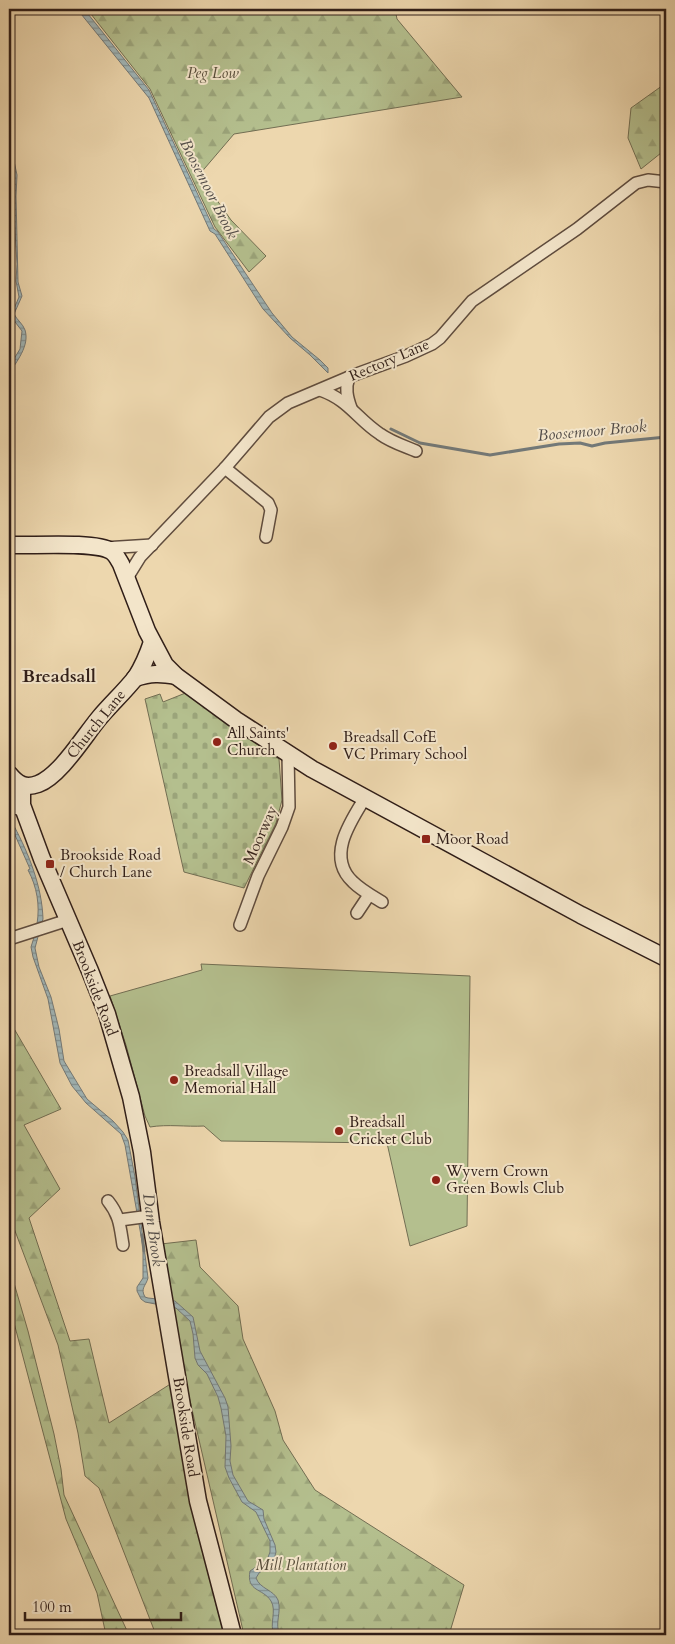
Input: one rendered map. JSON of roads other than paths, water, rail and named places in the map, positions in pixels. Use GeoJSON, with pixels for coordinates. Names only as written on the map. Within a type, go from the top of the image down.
{"type":"FeatureCollection","features":[{"type":"Feature","properties":{"kind":"street","name":"Rectory Lane"},"geometry":{"type":"LineString","coordinates":[[127,578],[140,557],[278,409],[349,377],[406,356],[432,344],[440,338],[472,301],[577,230],[636,182],[648,180],[666,182]]}},
{"type":"Feature","properties":{"kind":"street"},"geometry":{"type":"LineString","coordinates":[[349,377],[347,394],[351,408]]}},
{"type":"Feature","properties":{"kind":"street"},"geometry":{"type":"LineString","coordinates":[[320,390],[342,400],[379,434],[416,451]]}},
{"type":"Feature","properties":{"kind":"street"},"geometry":{"type":"LineString","coordinates":[[225,468],[268,503],[271,510],[271,518],[266,537]]}},
{"type":"Feature","properties":{"kind":"street"},"geometry":{"type":"LineString","coordinates":[[9,545],[103,548],[152,545]]}},
{"type":"Feature","properties":{"kind":"street"},"geometry":{"type":"LineString","coordinates":[[103,548],[116,555],[152,642],[166,665],[176,676],[236,720],[288,754],[365,798],[581,915],[666,958]]}},
{"type":"Feature","properties":{"kind":"street","name":"Church Lane"},"geometry":{"type":"LineString","coordinates":[[24,786],[43,782],[58,771],[98,719],[135,678],[144,664],[152,642]]}},
{"type":"Feature","properties":{"kind":"street"},"geometry":{"type":"LineString","coordinates":[[135,678],[159,673],[176,676]]}},
{"type":"Feature","properties":{"kind":"street","name":"Moorway"},"geometry":{"type":"LineString","coordinates":[[240,925],[258,876],[282,827],[289,807],[288,754]]}},
{"type":"Feature","properties":{"kind":"street"},"geometry":{"type":"LineString","coordinates":[[9,774],[16,783],[24,786]]}},
{"type":"Feature","properties":{"kind":"street","name":"Brookside Road"},"geometry":{"type":"LineString","coordinates":[[24,786],[21,800],[16,808],[42,859],[104,1005],[140,1137],[142,1217],[163,1295],[198,1502],[233,1635]]}},
{"type":"Feature","properties":{"kind":"street"},"geometry":{"type":"LineString","coordinates":[[365,798],[343,837],[341,850],[342,865],[346,874],[353,882],[382,902]]}},
{"type":"Feature","properties":{"kind":"street"},"geometry":{"type":"LineString","coordinates":[[357,913],[369,894]]}},
{"type":"Feature","properties":{"kind":"street"},"geometry":{"type":"LineString","coordinates":[[9,939],[68,920]]}},
{"type":"Feature","properties":{"kind":"street"},"geometry":{"type":"LineString","coordinates":[[108,1201],[120,1220],[123,1245]]}},
{"type":"Feature","properties":{"kind":"street"},"geometry":{"type":"LineString","coordinates":[[120,1220],[142,1217]]}},
{"type":"Feature","properties":{"kind":"waterway","name":"Boosemoor Brook"},"geometry":{"type":"LineString","coordinates":[[391,429],[420,443],[490,455],[559,444],[580,443],[592,446],[666,437]]}},
{"type":"Feature","properties":{"kind":"waterway","name":"Dam Brook"},"geometry":{"type":"LineString","coordinates":[[142,1235],[144,1251]]}},
{"type":"Feature","properties":{"kind":"place","name":"All Saints' Church"},"geometry":{"type":"Point","coordinates":[217,742]}},
{"type":"Feature","properties":{"kind":"place","name":"Breadsall CofE VC Primary School"},"geometry":{"type":"Point","coordinates":[333,746]}},
{"type":"Feature","properties":{"kind":"place","name":"Moor Road"},"geometry":{"type":"Point","coordinates":[426,839]}},
{"type":"Feature","properties":{"kind":"place","name":"Brookside Road / Church Lane"},"geometry":{"type":"Point","coordinates":[50,864]}},
{"type":"Feature","properties":{"kind":"place","name":"Breadsall Village Memorial Hall"},"geometry":{"type":"Point","coordinates":[174,1080]}},
{"type":"Feature","properties":{"kind":"place","name":"Breadsall Cricket Club"},"geometry":{"type":"Point","coordinates":[339,1131]}},
{"type":"Feature","properties":{"kind":"place","name":"Wyvern Crown Green Bowls Club"},"geometry":{"type":"Point","coordinates":[436,1180]}},
{"type":"Feature","properties":{"kind":"district","name":"Breadsall"},"geometry":{"type":"Point","coordinates":[59,676]}},
{"type":"Feature","properties":{"kind":"park label","name":"Peg Low"},"geometry":{"type":"Point","coordinates":[213,73]}},
{"type":"Feature","properties":{"kind":"park label","name":"Mill Plantation"},"geometry":{"type":"Point","coordinates":[301,1565]}}]}
